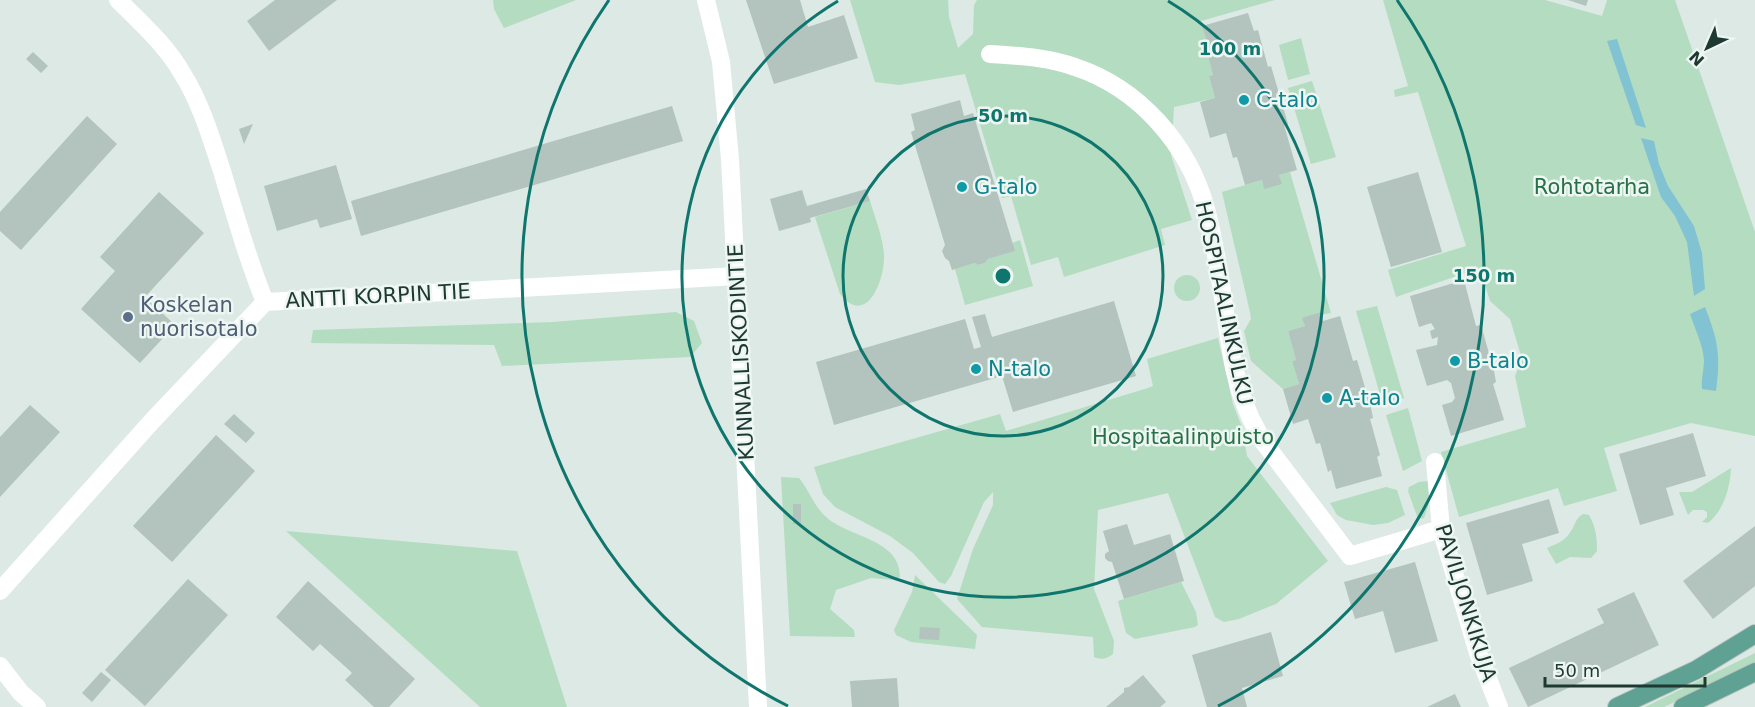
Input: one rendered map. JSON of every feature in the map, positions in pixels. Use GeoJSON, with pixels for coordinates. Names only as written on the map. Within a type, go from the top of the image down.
{"type":"FeatureCollection","features":[{"type":"Feature","properties":{"kind":"main road"},"geometry":{"type":"LineString","coordinates":[[1617,707],[1696,670],[1755,634]]}},
{"type":"Feature","properties":{"kind":"main road"},"geometry":{"type":"LineString","coordinates":[[1683,707],[1755,672]]}},
{"type":"Feature","properties":{"kind":"street"},"geometry":{"type":"LineString","coordinates":[[118,0],[156,38],[182,72],[192,91],[209,131],[265,303]]}},
{"type":"Feature","properties":{"kind":"street","name":"KUNNALLISKODINTIE"},"geometry":{"type":"LineString","coordinates":[[706,0],[721,62],[730,159],[758,707]]}},
{"type":"Feature","properties":{"kind":"street","name":"HOSPITAALINKULKU"},"geometry":{"type":"LineString","coordinates":[[990,54],[1037,57],[1076,67],[1100,78],[1137,102],[1162,126],[1179,148],[1195,176],[1206,210],[1234,367],[1240,392],[1250,417],[1262,440],[1350,556],[1441,529]]}},
{"type":"Feature","properties":{"kind":"street","name":"ANTTI KORPIN TIE"},"geometry":{"type":"LineString","coordinates":[[0,591],[153,420],[265,303],[737,276]]}},
{"type":"Feature","properties":{"kind":"street","name":"PAVILJONKIKUJA"},"geometry":{"type":"LineString","coordinates":[[1435,462],[1441,529],[1478,653],[1498,707]]}},
{"type":"Feature","properties":{"kind":"street"},"geometry":{"type":"LineString","coordinates":[[0,666],[21,693],[37,707]]}},
{"type":"Feature","properties":{"kind":"green space"},"geometry":{"type":"Polygon","coordinates":[[[493,0],[576,0],[504,28],[494,9],[493,0]]]}},
{"type":"Feature","properties":{"kind":"green space"},"geometry":{"type":"Polygon","coordinates":[[[850,0],[948,0],[949,17],[958,48],[973,34],[974,5],[977,0],[1275,0],[1201,21],[1208,45],[1205,46],[1213,75],[1209,76],[1215,98],[1174,107],[1171,155],[1192,220],[1161,229],[1165,245],[1064,277],[1058,257],[1031,265],[1011,196],[1002,198],[965,74],[899,85],[875,82],[850,0]]]}},
{"type":"Feature","properties":{"kind":"green space","name":"Rohtotarha"},"geometry":{"type":"Polygon","coordinates":[[[1383,0],[1545,0],[1602,16],[1607,0],[1675,0],[1755,232],[1755,436],[1691,423],[1604,448],[1617,491],[1564,506],[1558,488],[1459,517],[1441,452],[1526,427],[1515,376],[1522,359],[1510,319],[1490,301],[1480,268],[1396,297],[1388,270],[1466,246],[1418,92],[1395,97],[1394,90],[1408,86],[1383,0]]]}},
{"type":"Feature","properties":{"kind":"green space"},"geometry":{"type":"Polygon","coordinates":[[[1301,38],[1310,74],[1288,80],[1279,45],[1301,38]]]}},
{"type":"Feature","properties":{"kind":"green space"},"geometry":{"type":"Polygon","coordinates":[[[1312,81],[1336,157],[1311,164],[1288,88],[1312,81]]]}},
{"type":"Feature","properties":{"kind":"green space"},"geometry":{"type":"Polygon","coordinates":[[[1290,172],[1331,313],[1303,318],[1305,326],[1288,331],[1296,360],[1292,361],[1299,384],[1283,389],[1251,361],[1244,331],[1251,319],[1250,312],[1222,192],[1262,180],[1264,188],[1281,183],[1279,175],[1290,172]]]}},
{"type":"Feature","properties":{"kind":"green space"},"geometry":{"type":"Polygon","coordinates":[[[870,201],[882,241],[884,265],[873,296],[866,303],[858,306],[850,303],[840,294],[815,217],[870,201]]]}},
{"type":"Feature","properties":{"kind":"green space"},"geometry":{"type":"Polygon","coordinates":[[[1020,240],[1033,286],[965,305],[955,269],[975,263],[978,265],[985,263],[988,259],[1014,251],[1012,243],[1020,240]]]}},
{"type":"Feature","properties":{"kind":"green space"},"geometry":{"type":"Polygon","coordinates":[[[1187,275],[1196,279],[1200,288],[1196,297],[1187,301],[1178,297],[1174,288],[1178,279],[1187,275]]]}},
{"type":"Feature","properties":{"kind":"green space"},"geometry":{"type":"Polygon","coordinates":[[[1377,306],[1404,398],[1383,405],[1356,311],[1377,306]]]}},
{"type":"Feature","properties":{"kind":"green space"},"geometry":{"type":"Polygon","coordinates":[[[676,312],[694,321],[702,343],[690,357],[502,366],[494,345],[311,343],[313,330],[553,322],[676,312]]]}},
{"type":"Feature","properties":{"kind":"green space","name":"Hospitaalinpuisto"},"geometry":{"type":"Polygon","coordinates":[[[1218,338],[1233,404],[1242,427],[1247,456],[1328,561],[1276,604],[1239,619],[1224,622],[1215,617],[1168,493],[1098,510],[1094,589],[1114,641],[1113,654],[1102,659],[1094,657],[1093,637],[982,627],[957,599],[973,549],[993,505],[993,492],[984,502],[951,576],[945,584],[939,582],[913,553],[890,536],[835,507],[823,494],[814,467],[1000,414],[1006,431],[1148,388],[1153,386],[1147,359],[1218,338]]]}},
{"type":"Feature","properties":{"kind":"green space"},"geometry":{"type":"Polygon","coordinates":[[[1408,408],[1422,461],[1403,471],[1386,415],[1408,408]]]}},
{"type":"Feature","properties":{"kind":"green space"},"geometry":{"type":"Polygon","coordinates":[[[1731,468],[1725,498],[1714,518],[1708,523],[1702,522],[1707,517],[1707,512],[1703,510],[1693,510],[1688,515],[1679,492],[1692,492],[1731,468]]]}},
{"type":"Feature","properties":{"kind":"green space"},"geometry":{"type":"Polygon","coordinates":[[[781,477],[799,478],[825,516],[882,546],[892,554],[898,564],[900,577],[895,580],[871,578],[836,590],[830,609],[854,630],[855,637],[790,636],[781,477]]]}},
{"type":"Feature","properties":{"kind":"green space"},"geometry":{"type":"Polygon","coordinates":[[[1428,481],[1430,500],[1424,518],[1418,519],[1408,491],[1409,487],[1428,481]]]}},
{"type":"Feature","properties":{"kind":"green space"},"geometry":{"type":"Polygon","coordinates":[[[1386,487],[1397,490],[1405,515],[1388,523],[1373,525],[1346,520],[1337,515],[1330,503],[1386,487]]]}},
{"type":"Feature","properties":{"kind":"green space"},"geometry":{"type":"Polygon","coordinates":[[[1583,514],[1589,515],[1593,524],[1597,551],[1591,558],[1570,557],[1556,564],[1547,548],[1567,537],[1578,518],[1583,514]]]}},
{"type":"Feature","properties":{"kind":"green space"},"geometry":{"type":"Polygon","coordinates":[[[286,531],[517,551],[567,707],[480,707],[286,531]]]}},
{"type":"Feature","properties":{"kind":"green space"},"geometry":{"type":"Polygon","coordinates":[[[915,575],[977,635],[975,649],[911,642],[896,635],[894,630],[912,592],[915,575]]]}},
{"type":"Feature","properties":{"kind":"green space"},"geometry":{"type":"Polygon","coordinates":[[[1181,582],[1196,612],[1198,625],[1135,639],[1126,633],[1118,601],[1181,582]]]}},
{"type":"Feature","properties":{"kind":"green space"},"geometry":{"type":"Polygon","coordinates":[[[1755,653],[1755,664],[1664,707],[1645,707],[1755,653]]]}},
{"type":"Feature","properties":{"kind":"water"},"geometry":{"type":"Polygon","coordinates":[[[1617,39],[1646,128],[1636,125],[1607,41],[1617,39]]]}},
{"type":"Feature","properties":{"kind":"water"},"geometry":{"type":"Polygon","coordinates":[[[1641,138],[1654,141],[1659,164],[1668,186],[1694,226],[1702,253],[1705,289],[1694,296],[1687,242],[1675,216],[1661,197],[1641,138]]]}},
{"type":"Feature","properties":{"kind":"water"},"geometry":{"type":"Polygon","coordinates":[[[1705,307],[1717,348],[1716,391],[1702,389],[1703,354],[1690,314],[1705,307]]]}},
{"type":"Feature","properties":{"kind":"building"},"geometry":{"type":"Polygon","coordinates":[[[275,0],[337,0],[269,51],[247,21],[275,0]]]}},
{"type":"Feature","properties":{"kind":"building"},"geometry":{"type":"Polygon","coordinates":[[[746,0],[800,0],[808,27],[844,15],[858,58],[774,84],[746,0]]]}},
{"type":"Feature","properties":{"kind":"building"},"geometry":{"type":"Polygon","coordinates":[[[1568,0],[1588,0],[1586,6],[1568,0]]]}},
{"type":"Feature","properties":{"kind":"building","name":"C-talo"},"geometry":{"type":"Polygon","coordinates":[[[1248,13],[1254,31],[1258,30],[1268,67],[1271,66],[1288,124],[1284,125],[1297,170],[1279,175],[1282,184],[1264,189],[1262,180],[1245,185],[1237,157],[1233,158],[1226,133],[1210,138],[1200,102],[1215,98],[1209,76],[1213,75],[1205,46],[1208,45],[1202,26],[1248,13]]]}},
{"type":"Feature","properties":{"kind":"building"},"geometry":{"type":"Polygon","coordinates":[[[33,52],[48,66],[41,73],[26,59],[33,52]]]}},
{"type":"Feature","properties":{"kind":"building","name":"G-talo"},"geometry":{"type":"Polygon","coordinates":[[[960,100],[964,116],[973,113],[1015,251],[988,259],[985,263],[978,265],[975,263],[952,270],[942,251],[945,245],[911,132],[915,130],[911,114],[960,100]]]}},
{"type":"Feature","properties":{"kind":"building"},"geometry":{"type":"Polygon","coordinates":[[[672,106],[683,141],[361,236],[351,201],[672,106]]]}},
{"type":"Feature","properties":{"kind":"building"},"geometry":{"type":"Polygon","coordinates":[[[87,116],[117,144],[21,250],[0,231],[0,212],[87,116]]]}},
{"type":"Feature","properties":{"kind":"building"},"geometry":{"type":"Polygon","coordinates":[[[253,124],[244,144],[239,129],[253,124]]]}},
{"type":"Feature","properties":{"kind":"building"},"geometry":{"type":"Polygon","coordinates":[[[336,165],[352,219],[320,228],[317,219],[277,231],[264,186],[336,165]]]}},
{"type":"Feature","properties":{"kind":"building"},"geometry":{"type":"Polygon","coordinates":[[[1418,172],[1442,252],[1391,267],[1367,187],[1418,172]]]}},
{"type":"Feature","properties":{"kind":"building"},"geometry":{"type":"Polygon","coordinates":[[[866,189],[870,201],[810,218],[811,222],[779,231],[770,199],[802,190],[807,206],[866,189]]]}},
{"type":"Feature","properties":{"kind":"building"},"geometry":{"type":"Polygon","coordinates":[[[159,192],[204,233],[145,297],[175,325],[140,363],[81,309],[115,271],[100,257],[159,192]]]}},
{"type":"Feature","properties":{"kind":"building","name":"B-talo"},"geometry":{"type":"Polygon","coordinates":[[[1464,280],[1476,326],[1481,325],[1494,371],[1496,382],[1493,384],[1504,420],[1451,436],[1442,405],[1452,402],[1455,398],[1451,383],[1447,380],[1427,386],[1416,350],[1437,345],[1438,337],[1432,339],[1430,331],[1435,329],[1431,323],[1419,327],[1410,296],[1464,280]]]}},
{"type":"Feature","properties":{"kind":"building","name":"N-talo"},"geometry":{"type":"Polygon","coordinates":[[[1114,301],[1136,376],[1013,412],[1002,376],[834,425],[816,362],[965,319],[974,349],[981,347],[972,317],[985,314],[992,337],[1114,301]]]}},
{"type":"Feature","properties":{"kind":"building","name":"A-talo"},"geometry":{"type":"Polygon","coordinates":[[[1321,312],[1323,321],[1340,316],[1353,361],[1357,360],[1371,408],[1373,418],[1370,419],[1380,455],[1377,457],[1382,476],[1336,489],[1331,470],[1328,472],[1320,443],[1316,444],[1308,419],[1293,424],[1283,389],[1299,384],[1292,361],[1296,360],[1288,331],[1305,326],[1302,318],[1321,312]]]}},
{"type":"Feature","properties":{"kind":"building"},"geometry":{"type":"Polygon","coordinates":[[[30,405],[60,432],[0,497],[0,437],[30,405]]]}},
{"type":"Feature","properties":{"kind":"building"},"geometry":{"type":"Polygon","coordinates":[[[234,414],[255,433],[246,443],[224,424],[234,414]]]}},
{"type":"Feature","properties":{"kind":"building"},"geometry":{"type":"Polygon","coordinates":[[[1693,433],[1706,476],[1666,488],[1674,515],[1640,525],[1619,454],[1693,433]]]}},
{"type":"Feature","properties":{"kind":"building"},"geometry":{"type":"Polygon","coordinates":[[[216,435],[255,471],[172,562],[133,526],[216,435]]]}},
{"type":"Feature","properties":{"kind":"building"},"geometry":{"type":"Polygon","coordinates":[[[1549,499],[1559,533],[1522,544],[1533,581],[1487,595],[1466,523],[1549,499]]]}},
{"type":"Feature","properties":{"kind":"building"},"geometry":{"type":"Polygon","coordinates":[[[793,504],[801,504],[801,524],[793,524],[793,504]]]}},
{"type":"Feature","properties":{"kind":"building"},"geometry":{"type":"Polygon","coordinates":[[[1127,524],[1134,545],[1170,534],[1184,581],[1124,599],[1112,562],[1105,558],[1105,554],[1109,551],[1103,531],[1127,524]]]}},
{"type":"Feature","properties":{"kind":"building"},"geometry":{"type":"Polygon","coordinates":[[[1755,526],[1755,586],[1713,619],[1683,581],[1755,526]]]}},
{"type":"Feature","properties":{"kind":"building"},"geometry":{"type":"Polygon","coordinates":[[[1415,562],[1438,641],[1395,653],[1383,611],[1355,619],[1344,582],[1415,562]]]}},
{"type":"Feature","properties":{"kind":"building"},"geometry":{"type":"Polygon","coordinates":[[[188,579],[228,615],[145,706],[105,670],[188,579]]]}},
{"type":"Feature","properties":{"kind":"building"},"geometry":{"type":"Polygon","coordinates":[[[308,581],[415,679],[389,707],[374,707],[345,680],[352,673],[349,670],[320,644],[313,651],[276,617],[308,581]]]}},
{"type":"Feature","properties":{"kind":"building"},"geometry":{"type":"Polygon","coordinates":[[[1634,592],[1659,645],[1528,707],[1509,668],[1604,623],[1597,609],[1634,592]]]}},
{"type":"Feature","properties":{"kind":"building"},"geometry":{"type":"Polygon","coordinates":[[[920,627],[940,628],[939,640],[919,639],[920,627]]]}},
{"type":"Feature","properties":{"kind":"building"},"geometry":{"type":"Polygon","coordinates":[[[1271,632],[1283,676],[1242,688],[1247,707],[1207,707],[1192,655],[1271,632]]]}},
{"type":"Feature","properties":{"kind":"building"},"geometry":{"type":"Polygon","coordinates":[[[101,672],[111,680],[92,702],[82,693],[101,672]]]}},
{"type":"Feature","properties":{"kind":"building"},"geometry":{"type":"Polygon","coordinates":[[[1143,675],[1166,702],[1160,707],[1106,707],[1124,692],[1124,688],[1129,687],[1143,675]]]}},
{"type":"Feature","properties":{"kind":"building"},"geometry":{"type":"Polygon","coordinates":[[[897,678],[899,707],[852,707],[850,681],[897,678]]]}},
{"type":"Feature","properties":{"kind":"building"},"geometry":{"type":"Polygon","coordinates":[[[1455,694],[1461,707],[1427,707],[1455,694]]]}},
{"type":"Feature","properties":{"kind":"place","name":"C-talo"},"geometry":{"type":"Point","coordinates":[1244,100]}},
{"type":"Feature","properties":{"kind":"place","name":"G-talo"},"geometry":{"type":"Point","coordinates":[962,187]}},
{"type":"Feature","properties":{"kind":"place","name":"Koskelan nuorisotalo"},"geometry":{"type":"Point","coordinates":[128,317]}},
{"type":"Feature","properties":{"kind":"place","name":"B-talo"},"geometry":{"type":"Point","coordinates":[1455,361]}},
{"type":"Feature","properties":{"kind":"place","name":"N-talo"},"geometry":{"type":"Point","coordinates":[976,369]}},
{"type":"Feature","properties":{"kind":"place","name":"A-talo"},"geometry":{"type":"Point","coordinates":[1327,398]}}]}
